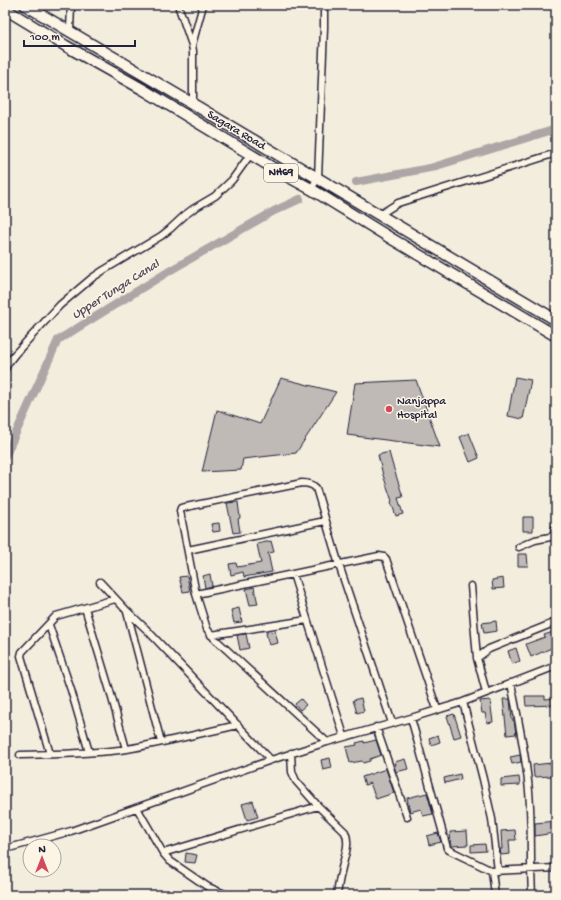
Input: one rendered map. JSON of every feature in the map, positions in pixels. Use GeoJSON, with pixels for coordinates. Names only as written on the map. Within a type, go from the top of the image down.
{"type":"FeatureCollection","features":[{"type":"Feature","properties":{"kind":"highway","name":"Sagara Road"},"geometry":{"type":"LineString","coordinates":[[29,6],[556,320]]}},
{"type":"Feature","properties":{"kind":"highway","name":"Sagara Road"},"geometry":{"type":"LineString","coordinates":[[5,9],[66,46],[144,90],[556,336]]}},
{"type":"Feature","properties":{"kind":"street"},"geometry":{"type":"LineString","coordinates":[[70,31],[71,5]]}},
{"type":"Feature","properties":{"kind":"street"},"geometry":{"type":"LineString","coordinates":[[178,5],[193,51],[193,104]]}},
{"type":"Feature","properties":{"kind":"street"},"geometry":{"type":"LineString","coordinates":[[192,45],[203,5]]}},
{"type":"Feature","properties":{"kind":"street"},"geometry":{"type":"LineString","coordinates":[[310,189],[318,178],[324,5]]}},
{"type":"Feature","properties":{"kind":"street"},"geometry":{"type":"LineString","coordinates":[[379,215],[398,203],[556,153]]}},
{"type":"Feature","properties":{"kind":"street"},"geometry":{"type":"LineString","coordinates":[[5,369],[15,354],[60,305],[92,278],[161,236],[193,208],[215,196],[232,180],[250,154]]}},
{"type":"Feature","properties":{"kind":"street"},"geometry":{"type":"LineString","coordinates":[[326,742],[211,635],[207,629],[196,594],[180,511],[182,507],[306,483],[316,488],[325,521],[392,723]]}},
{"type":"Feature","properties":{"kind":"street"},"geometry":{"type":"LineString","coordinates":[[188,550],[325,521]]}},
{"type":"Feature","properties":{"kind":"street"},"geometry":{"type":"LineString","coordinates":[[519,547],[535,540],[555,537],[554,532],[556,525]]}},
{"type":"Feature","properties":{"kind":"street"},"geometry":{"type":"LineString","coordinates":[[196,594],[378,556],[384,557],[386,559],[437,709]]}},
{"type":"Feature","properties":{"kind":"street"},"geometry":{"type":"LineString","coordinates":[[293,574],[344,736]]}},
{"type":"Feature","properties":{"kind":"street"},"geometry":{"type":"LineString","coordinates":[[100,582],[127,612],[146,629],[271,760]]}},
{"type":"Feature","properties":{"kind":"street"},"geometry":{"type":"LineString","coordinates":[[471,586],[477,658],[486,692]]}},
{"type":"Feature","properties":{"kind":"street"},"geometry":{"type":"LineString","coordinates":[[50,754],[21,654],[23,650],[49,625],[56,616],[115,599]]}},
{"type":"Feature","properties":{"kind":"street"},"geometry":{"type":"LineString","coordinates":[[85,608],[126,749]]}},
{"type":"Feature","properties":{"kind":"street"},"geometry":{"type":"LineString","coordinates":[[127,612],[161,742]]}},
{"type":"Feature","properties":{"kind":"street"},"geometry":{"type":"LineString","coordinates":[[211,635],[307,620]]}},
{"type":"Feature","properties":{"kind":"street"},"geometry":{"type":"LineString","coordinates":[[477,658],[489,649],[556,622]]}},
{"type":"Feature","properties":{"kind":"street"},"geometry":{"type":"LineString","coordinates":[[49,625],[71,690],[89,752]]}},
{"type":"Feature","properties":{"kind":"street"},"geometry":{"type":"LineString","coordinates":[[5,849],[70,831],[291,753],[344,736],[463,702],[556,666]]}},
{"type":"Feature","properties":{"kind":"street"},"geometry":{"type":"LineString","coordinates":[[511,683],[526,764],[529,792],[531,822],[530,869],[532,895]]}},
{"type":"Feature","properties":{"kind":"street"},"geometry":{"type":"LineString","coordinates":[[463,702],[492,819],[495,895]]}},
{"type":"Feature","properties":{"kind":"street"},"geometry":{"type":"LineString","coordinates":[[411,718],[447,848],[451,852],[495,871],[556,868]]}},
{"type":"Feature","properties":{"kind":"street"},"geometry":{"type":"LineString","coordinates":[[20,754],[50,754],[126,749],[238,725]]}},
{"type":"Feature","properties":{"kind":"street"},"geometry":{"type":"LineString","coordinates":[[376,727],[407,816]]}},
{"type":"Feature","properties":{"kind":"street"},"geometry":{"type":"LineString","coordinates":[[291,753],[292,772],[294,778],[346,835],[347,845],[337,895]]}},
{"type":"Feature","properties":{"kind":"street"},"geometry":{"type":"LineString","coordinates":[[163,853],[318,806]]}},
{"type":"Feature","properties":{"kind":"street"},"geometry":{"type":"LineString","coordinates":[[137,808],[163,853],[174,864],[208,887],[227,895]]}},
{"type":"Feature","properties":{"kind":"building"},"geometry":{"type":"Polygon","coordinates":[[[515,377],[531,380],[523,419],[508,416],[515,377]]]}},
{"type":"Feature","properties":{"kind":"building"},"geometry":{"type":"Polygon","coordinates":[[[281,378],[336,392],[296,453],[243,459],[241,470],[202,472],[217,410],[260,424],[281,378]]]}},
{"type":"Feature","properties":{"kind":"building","name":"Nanjappa Hospital"},"geometry":{"type":"Polygon","coordinates":[[[416,380],[440,447],[347,435],[355,383],[416,380]]]}},
{"type":"Feature","properties":{"kind":"building"},"geometry":{"type":"Polygon","coordinates":[[[469,433],[479,458],[470,462],[460,437],[469,433]]]}},
{"type":"Feature","properties":{"kind":"building"},"geometry":{"type":"Polygon","coordinates":[[[389,452],[403,497],[398,498],[403,514],[396,516],[378,455],[389,452]]]}},
{"type":"Feature","properties":{"kind":"building"},"geometry":{"type":"Polygon","coordinates":[[[238,502],[240,532],[233,533],[227,503],[238,502]]]}},
{"type":"Feature","properties":{"kind":"building"},"geometry":{"type":"Polygon","coordinates":[[[523,517],[533,517],[533,531],[523,531],[523,517]]]}},
{"type":"Feature","properties":{"kind":"building"},"geometry":{"type":"Polygon","coordinates":[[[219,523],[220,531],[213,532],[211,524],[219,523]]]}},
{"type":"Feature","properties":{"kind":"building"},"geometry":{"type":"Polygon","coordinates":[[[271,541],[274,552],[268,553],[272,572],[244,577],[243,572],[231,575],[229,564],[236,563],[237,567],[261,563],[257,544],[271,541]]]}},
{"type":"Feature","properties":{"kind":"building"},"geometry":{"type":"Polygon","coordinates":[[[518,554],[527,554],[528,566],[518,566],[518,554]]]}},
{"type":"Feature","properties":{"kind":"building"},"geometry":{"type":"Polygon","coordinates":[[[210,574],[212,586],[205,588],[203,576],[210,574]]]}},
{"type":"Feature","properties":{"kind":"building"},"geometry":{"type":"Polygon","coordinates":[[[187,576],[190,591],[183,592],[179,577],[187,576]]]}},
{"type":"Feature","properties":{"kind":"building"},"geometry":{"type":"Polygon","coordinates":[[[503,578],[504,588],[493,589],[492,580],[503,578]]]}},
{"type":"Feature","properties":{"kind":"building"},"geometry":{"type":"Polygon","coordinates":[[[254,587],[258,604],[250,605],[246,589],[254,587]]]}},
{"type":"Feature","properties":{"kind":"building"},"geometry":{"type":"Polygon","coordinates":[[[239,608],[242,622],[234,623],[231,610],[239,608]]]}},
{"type":"Feature","properties":{"kind":"building"},"geometry":{"type":"Polygon","coordinates":[[[496,621],[497,631],[484,633],[482,623],[496,621]]]}},
{"type":"Feature","properties":{"kind":"building"},"geometry":{"type":"Polygon","coordinates":[[[275,631],[278,643],[269,645],[266,633],[275,631]]]}},
{"type":"Feature","properties":{"kind":"building"},"geometry":{"type":"Polygon","coordinates":[[[553,632],[556,646],[531,657],[526,644],[545,637],[544,635],[553,632]]]}},
{"type":"Feature","properties":{"kind":"building"},"geometry":{"type":"Polygon","coordinates":[[[246,634],[249,648],[240,650],[237,635],[246,634]]]}},
{"type":"Feature","properties":{"kind":"building"},"geometry":{"type":"Polygon","coordinates":[[[516,648],[520,661],[512,664],[508,651],[516,648]]]}},
{"type":"Feature","properties":{"kind":"building"},"geometry":{"type":"Polygon","coordinates":[[[525,696],[545,696],[545,699],[556,698],[556,705],[526,706],[525,696]]]}},
{"type":"Feature","properties":{"kind":"building"},"geometry":{"type":"Polygon","coordinates":[[[361,698],[364,711],[357,713],[353,700],[361,698]]]}},
{"type":"Feature","properties":{"kind":"building"},"geometry":{"type":"Polygon","coordinates":[[[301,699],[306,705],[300,710],[295,704],[301,699]]]}},
{"type":"Feature","properties":{"kind":"building"},"geometry":{"type":"Polygon","coordinates":[[[503,699],[510,699],[512,720],[514,720],[516,734],[507,735],[503,699]]]}},
{"type":"Feature","properties":{"kind":"building"},"geometry":{"type":"Polygon","coordinates":[[[490,700],[493,722],[487,723],[485,713],[482,713],[480,701],[490,700]]]}},
{"type":"Feature","properties":{"kind":"building"},"geometry":{"type":"Polygon","coordinates":[[[454,714],[461,736],[454,738],[447,716],[454,714]]]}},
{"type":"Feature","properties":{"kind":"building"},"geometry":{"type":"Polygon","coordinates":[[[438,735],[440,742],[431,745],[429,738],[438,735]]]}},
{"type":"Feature","properties":{"kind":"building"},"geometry":{"type":"Polygon","coordinates":[[[376,740],[381,755],[363,763],[362,761],[350,763],[346,747],[357,745],[356,743],[364,741],[364,743],[376,740]]]}},
{"type":"Feature","properties":{"kind":"building"},"geometry":{"type":"Polygon","coordinates":[[[520,755],[521,762],[512,764],[510,757],[520,755]]]}},
{"type":"Feature","properties":{"kind":"building"},"geometry":{"type":"Polygon","coordinates":[[[330,758],[332,768],[323,770],[321,760],[330,758]]]}},
{"type":"Feature","properties":{"kind":"building"},"geometry":{"type":"Polygon","coordinates":[[[405,759],[408,769],[396,772],[394,766],[396,765],[395,762],[405,759]]]}},
{"type":"Feature","properties":{"kind":"building"},"geometry":{"type":"Polygon","coordinates":[[[551,763],[552,776],[534,777],[533,765],[551,763]]]}},
{"type":"Feature","properties":{"kind":"building"},"geometry":{"type":"Polygon","coordinates":[[[386,769],[394,793],[376,799],[370,783],[365,785],[362,777],[386,769]]]}},
{"type":"Feature","properties":{"kind":"building"},"geometry":{"type":"Polygon","coordinates":[[[460,774],[461,779],[445,783],[444,778],[460,774]]]}},
{"type":"Feature","properties":{"kind":"building"},"geometry":{"type":"Polygon","coordinates":[[[519,777],[520,785],[501,786],[501,779],[519,777]]]}},
{"type":"Feature","properties":{"kind":"building"},"geometry":{"type":"Polygon","coordinates":[[[427,793],[433,814],[423,816],[421,809],[410,812],[407,798],[427,793]]]}},
{"type":"Feature","properties":{"kind":"building"},"geometry":{"type":"Polygon","coordinates":[[[253,801],[258,817],[247,820],[242,804],[253,801]]]}},
{"type":"Feature","properties":{"kind":"building"},"geometry":{"type":"Polygon","coordinates":[[[556,821],[556,827],[553,827],[554,833],[535,836],[535,823],[556,821]]]}},
{"type":"Feature","properties":{"kind":"building"},"geometry":{"type":"Polygon","coordinates":[[[515,830],[516,840],[509,840],[510,854],[501,855],[501,831],[515,830]]]}},
{"type":"Feature","properties":{"kind":"building"},"geometry":{"type":"Polygon","coordinates":[[[467,831],[468,845],[451,846],[450,832],[467,831]]]}},
{"type":"Feature","properties":{"kind":"building"},"geometry":{"type":"Polygon","coordinates":[[[438,833],[441,842],[429,845],[427,836],[438,833]]]}},
{"type":"Feature","properties":{"kind":"building"},"geometry":{"type":"Polygon","coordinates":[[[485,844],[486,851],[471,852],[471,845],[485,844]]]}},
{"type":"Feature","properties":{"kind":"building"},"geometry":{"type":"Polygon","coordinates":[[[186,853],[197,855],[195,863],[185,862],[186,853]]]}},
{"type":"Feature","properties":{"kind":"waterway"},"geometry":{"type":"LineString","coordinates":[[356,182],[430,168],[556,129]]}},
{"type":"Feature","properties":{"kind":"waterway","name":"Upper Tunga Canal"},"geometry":{"type":"LineString","coordinates":[[5,457],[58,340],[171,270],[274,211],[300,199]]}},
{"type":"Feature","properties":{"kind":"place","name":"Nanjappa Hospital"},"geometry":{"type":"Point","coordinates":[389,409]}}]}
